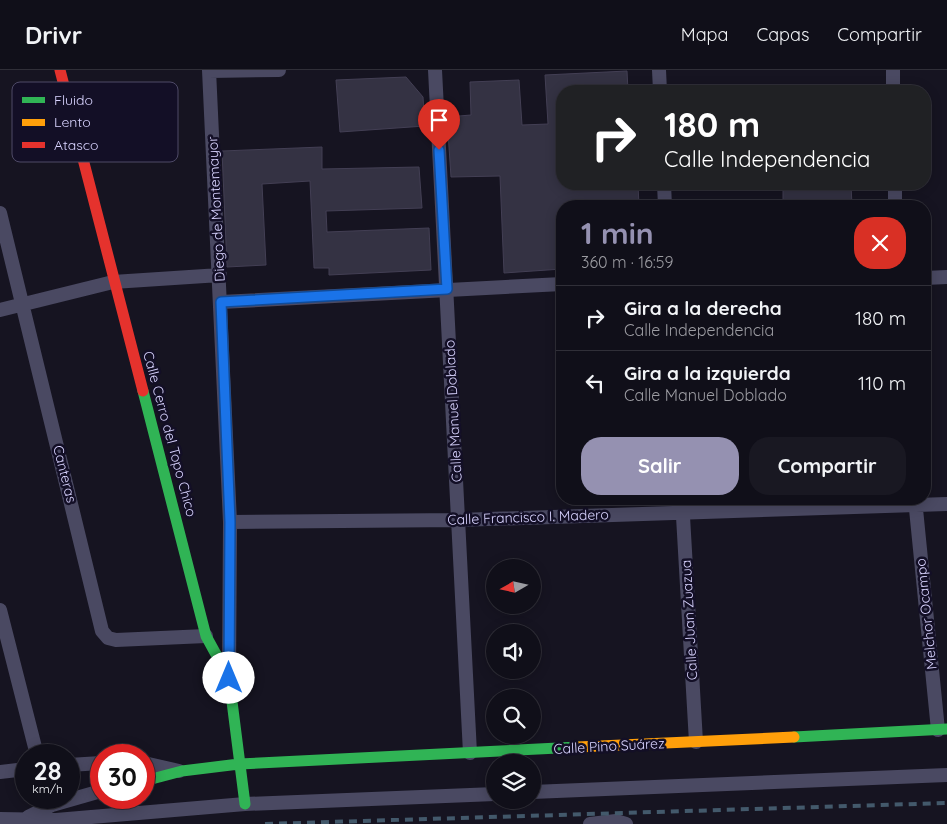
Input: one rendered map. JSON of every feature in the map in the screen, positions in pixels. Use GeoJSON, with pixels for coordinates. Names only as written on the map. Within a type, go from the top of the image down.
{"type":"FeatureCollection","features":[{"type":"Feature","properties":{"kind":"street"},"geometry":{"type":"LineString","coordinates":[[209,70],[279,70]]}},
{"type":"Feature","properties":{"kind":"street","name":"Diego de Montemayor"},"geometry":{"type":"LineString","coordinates":[[209,70],[230,522],[229,678]]}},
{"type":"Feature","properties":{"kind":"street","name":"Calle Manuel Doblado"},"geometry":{"type":"LineString","coordinates":[[435,70],[470,753]]}},
{"type":"Feature","properties":{"kind":"street"},"geometry":{"type":"LineString","coordinates":[[659,70],[660,85]]}},
{"type":"Feature","properties":{"kind":"street"},"geometry":{"type":"LineString","coordinates":[[893,70],[893,85]]}},
{"type":"Feature","properties":{"kind":"street","name":"Calle Cerro del Topo Chico"},"geometry":{"type":"LineString","coordinates":[[83,162],[113,282],[150,414],[206,636],[229,678],[245,804]]}},
{"type":"Feature","properties":{"kind":"street","name":"Canteras"},"geometry":{"type":"LineString","coordinates":[[0,213],[102,631],[108,638],[116,640],[206,636]]}},
{"type":"Feature","properties":{"kind":"street"},"geometry":{"type":"LineString","coordinates":[[0,310],[113,282],[220,275]]}},
{"type":"Feature","properties":{"kind":"street"},"geometry":{"type":"LineString","coordinates":[[931,278],[947,277]]}},
{"type":"Feature","properties":{"kind":"street"},"geometry":{"type":"LineString","coordinates":[[221,302],[556,284]]}},
{"type":"Feature","properties":{"kind":"street","name":"Calle Francisco I. Madero"},"geometry":{"type":"LineString","coordinates":[[931,503],[947,504]]}},
{"type":"Feature","properties":{"kind":"street","name":"Calle Francisco I. Madero"},"geometry":{"type":"LineString","coordinates":[[230,522],[458,520],[682,505]]}},
{"type":"Feature","properties":{"kind":"street","name":"Calle Juan Zuazua"},"geometry":{"type":"LineString","coordinates":[[682,505],[696,742]]}},
{"type":"Feature","properties":{"kind":"street","name":"Melchor Ocampo"},"geometry":{"type":"LineString","coordinates":[[916,505],[942,729]]}},
{"type":"Feature","properties":{"kind":"street"},"geometry":{"type":"LineString","coordinates":[[0,610],[34,744]]}},
{"type":"Feature","properties":{"kind":"street","name":"Calle Pino Suárez"},"geometry":{"type":"LineString","coordinates":[[155,778],[182,772],[239,764],[942,729]]}},
{"type":"Feature","properties":{"kind":"street","name":"Calle Pino Suárez"},"geometry":{"type":"LineString","coordinates":[[155,766],[182,772]]}},
{"type":"Feature","properties":{"kind":"street"},"geometry":{"type":"LineString","coordinates":[[0,772],[15,770]]}},
{"type":"Feature","properties":{"kind":"street"},"geometry":{"type":"LineString","coordinates":[[541,792],[947,775]]}},
{"type":"Feature","properties":{"kind":"street"},"geometry":{"type":"LineString","coordinates":[[0,819],[56,820],[245,804],[486,794]]}},
{"type":"Feature","properties":{"kind":"street"},"geometry":{"type":"LineString","coordinates":[[25,818],[39,809]]}},
{"type":"Feature","properties":{"kind":"street"},"geometry":{"type":"LineString","coordinates":[[53,809],[56,820]]}},
{"type":"Feature","properties":{"kind":"street"},"geometry":{"type":"LineString","coordinates":[[590,824],[616,821],[626,824]]}},
{"type":"Feature","properties":{"kind":"building"},"geometry":{"type":"Polygon","coordinates":[[[627,71],[628,85],[556,85],[556,190],[638,190],[639,200],[556,200],[556,269],[504,273],[500,176],[451,177],[447,117],[471,115],[470,82],[519,80],[522,125],[548,124],[545,75],[627,71]]]}},
{"type":"Feature","properties":{"kind":"building"},"geometry":{"type":"Polygon","coordinates":[[[406,77],[423,97],[425,126],[340,132],[336,80],[406,77]]]}},
{"type":"Feature","properties":{"kind":"building"},"geometry":{"type":"Polygon","coordinates":[[[322,147],[322,169],[419,167],[422,208],[326,211],[327,232],[429,228],[431,270],[329,275],[329,268],[314,268],[310,181],[262,184],[266,265],[227,267],[222,151],[322,147]]]}},
{"type":"Feature","properties":{"kind":"building"},"geometry":{"type":"Polygon","coordinates":[[[783,190],[851,190],[852,200],[783,200],[783,190]]]}},
{"type":"Feature","properties":{"kind":"railway"},"geometry":{"type":"LineString","coordinates":[[265,824],[947,803]]}},
{"type":"Feature","properties":{"kind":"traffic: fast"},"geometry":{"type":"LineString","coordinates":[[143,391],[206,636],[229,678],[245,804]]}},
{"type":"Feature","properties":{"kind":"traffic: fast"},"geometry":{"type":"LineString","coordinates":[[794,737],[947,729]]}},
{"type":"Feature","properties":{"kind":"traffic: fast"},"geometry":{"type":"LineString","coordinates":[[155,778],[182,771],[239,764],[578,747]]}},
{"type":"Feature","properties":{"kind":"traffic: slow"},"geometry":{"type":"LineString","coordinates":[[578,747],[794,737]]}},
{"type":"Feature","properties":{"kind":"traffic: jam"},"geometry":{"type":"LineString","coordinates":[[60,70],[63,82]]}},
{"type":"Feature","properties":{"kind":"traffic: jam"},"geometry":{"type":"LineString","coordinates":[[84,162],[143,391]]}},
{"type":"Feature","properties":{"kind":"route"},"geometry":{"type":"LineString","coordinates":[[229,678],[230,522],[221,302],[447,289],[439,150]]}}]}
